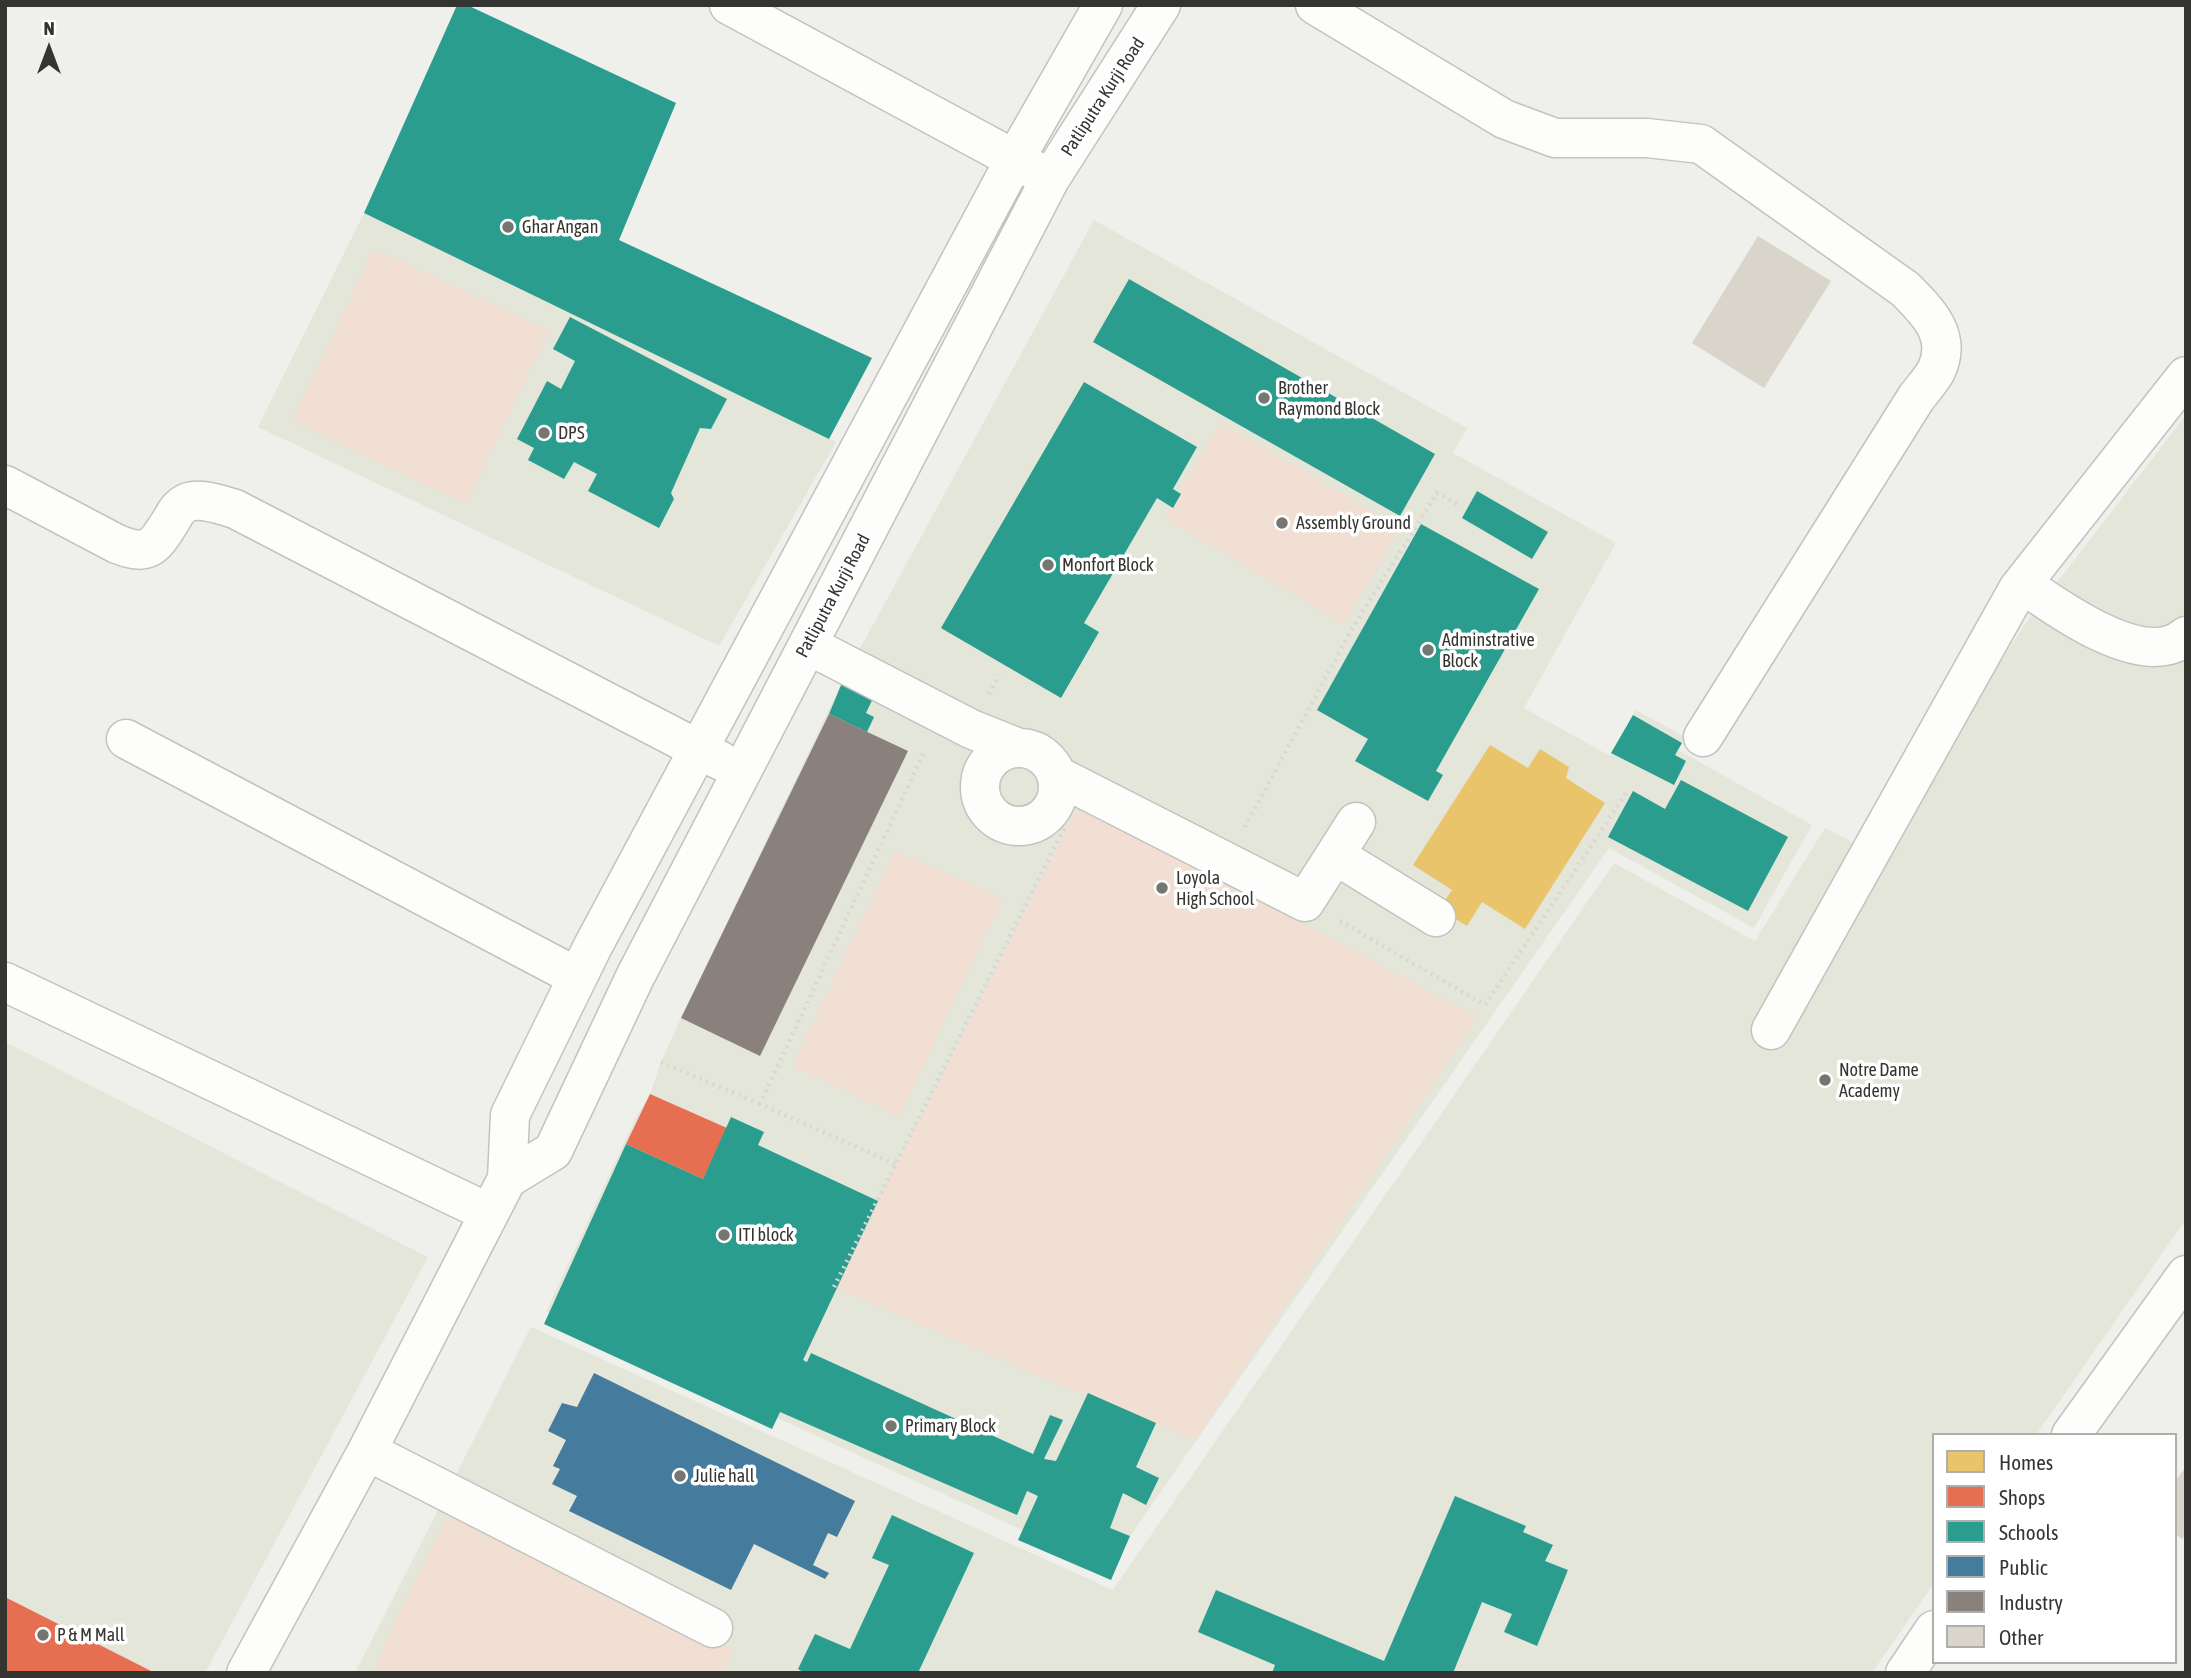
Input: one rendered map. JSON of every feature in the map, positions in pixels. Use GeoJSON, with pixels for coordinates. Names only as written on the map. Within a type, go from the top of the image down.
{"type":"FeatureCollection","features":[{"type":"Feature","properties":{"kind":"street"},"geometry":{"type":"LineString","coordinates":[[729,5],[1050,179]]}},
{"type":"Feature","properties":{"kind":"street"},"geometry":{"type":"LineString","coordinates":[[246,1673],[367,1451],[507,1179],[510,1115],[582,967],[1015,159],[1103,5]]}},
{"type":"Feature","properties":{"kind":"street","name":"Patliputra Kurji Road"},"geometry":{"type":"LineString","coordinates":[[507,1179],[553,1151],[635,977],[1050,179],[1161,5]]}},
{"type":"Feature","properties":{"kind":"street"},"geometry":{"type":"LineString","coordinates":[[1315,5],[1504,119],[1555,138],[1647,138],[1701,145],[1905,289],[1931,315],[1943,342],[1936,370],[1703,737]]}},
{"type":"Feature","properties":{"kind":"street"},"geometry":{"type":"LineString","coordinates":[[911,352],[951,369]]}},
{"type":"Feature","properties":{"kind":"street"},"geometry":{"type":"LineString","coordinates":[[1771,1030],[2023,584],[2186,376]]}},
{"type":"Feature","properties":{"kind":"street"},"geometry":{"type":"LineString","coordinates":[[5,485],[135,552],[148,549],[159,538],[177,510],[186,503],[197,501],[235,509],[741,772]]}},
{"type":"Feature","properties":{"kind":"street"},"geometry":{"type":"LineString","coordinates":[[803,554],[845,575]]}},
{"type":"Feature","properties":{"kind":"street"},"geometry":{"type":"LineString","coordinates":[[2023,584],[2070,617],[2117,639],[2140,645],[2176,644],[2186,636]]}},
{"type":"Feature","properties":{"kind":"street"},"geometry":{"type":"LineString","coordinates":[[808,645],[941,714],[1016,747],[1042,754],[1071,782],[1225,863],[1306,902],[1356,822]]}},
{"type":"Feature","properties":{"kind":"street"},"geometry":{"type":"LineString","coordinates":[[126,739],[582,967],[635,977]]}},
{"type":"Feature","properties":{"kind":"street"},"geometry":{"type":"LineString","coordinates":[[1016,747],[1003,751],[992,759],[980,782],[985,807],[993,817],[1015,826],[1039,822],[1056,803],[1059,790],[1071,782]]}},
{"type":"Feature","properties":{"kind":"street"},"geometry":{"type":"LineString","coordinates":[[1335,855],[1436,917]]}},
{"type":"Feature","properties":{"kind":"street"},"geometry":{"type":"LineString","coordinates":[[5,982],[489,1213]]}},
{"type":"Feature","properties":{"kind":"street"},"geometry":{"type":"LineString","coordinates":[[2072,1433],[2186,1275]]}},
{"type":"Feature","properties":{"kind":"street"},"geometry":{"type":"LineString","coordinates":[[367,1451],[713,1628]]}},
{"type":"Feature","properties":{"kind":"street"},"geometry":{"type":"LineString","coordinates":[[1905,1673],[1932,1633]]}},
{"type":"Feature","properties":{"kind":"path"},"geometry":{"type":"LineString","coordinates":[[1225,863],[1353,627],[1437,494],[1461,506]]}},
{"type":"Feature","properties":{"kind":"path"},"geometry":{"type":"LineString","coordinates":[[760,1104],[941,714]]}},
{"type":"Feature","properties":{"kind":"path"},"geometry":{"type":"LineString","coordinates":[[834,1287],[895,1164],[1071,782]]}},
{"type":"Feature","properties":{"kind":"path"},"geometry":{"type":"LineString","coordinates":[[1306,902],[1485,1005],[1627,792]]}},
{"type":"Feature","properties":{"kind":"path"},"geometry":{"type":"LineString","coordinates":[[660,1062],[895,1164]]}},
{"type":"Feature","properties":{"kind":"shaded area","name":"DPS"},"geometry":{"type":"Polygon","coordinates":[[[364,213],[836,442],[719,646],[258,427],[364,213]]]}},
{"type":"Feature","properties":{"kind":"shaded area","name":"Loyola High School"},"geometry":{"type":"Polygon","coordinates":[[[1094,220],[1467,428],[1453,453],[1616,543],[1524,708],[1610,756],[1636,710],[1685,737],[1678,750],[1812,825],[1754,928],[1609,848],[1107,1569],[546,1312],[635,1119],[650,1094],[681,1018],[844,678],[1094,220]]]}},
{"type":"Feature","properties":{"kind":"shaded area"},"geometry":{"type":"Polygon","coordinates":[[[374,248],[549,331],[466,504],[292,421],[374,248]]]}},
{"type":"Feature","properties":{"kind":"shaded area","name":"Notre Dame Academy"},"geometry":{"type":"Polygon","coordinates":[[[2186,415],[2186,1219],[2037,1433],[1932,1433],[1932,1586],[1872,1673],[355,1673],[531,1327],[1113,1590],[1614,863],[1755,941],[1825,828],[1880,856],[1920,783],[2028,620],[2186,415]]]}},
{"type":"Feature","properties":{"kind":"shaded area","name":"Assembly Ground"},"geometry":{"type":"Polygon","coordinates":[[[1221,422],[1400,528],[1343,624],[1164,518],[1221,422]]]}},
{"type":"Feature","properties":{"kind":"shaded area"},"geometry":{"type":"Polygon","coordinates":[[[1080,803],[1477,1017],[1196,1439],[1034,1374],[834,1287],[1080,803]]]}},
{"type":"Feature","properties":{"kind":"shaded area"},"geometry":{"type":"Polygon","coordinates":[[[895,851],[1003,898],[899,1117],[792,1065],[895,851]]]}},
{"type":"Feature","properties":{"kind":"shaded area"},"geometry":{"type":"Polygon","coordinates":[[[5,1042],[428,1257],[205,1673],[5,1673],[5,1042]]]}},
{"type":"Feature","properties":{"kind":"shaded area"},"geometry":{"type":"Polygon","coordinates":[[[452,1509],[733,1650],[722,1673],[373,1673],[392,1628],[452,1509]]]}},
{"type":"Feature","properties":{"kind":"building: Homes"},"geometry":{"type":"Polygon","coordinates":[[[1490,745],[1528,768],[1540,749],[1569,767],[1566,778],[1605,803],[1525,929],[1482,902],[1467,926],[1439,909],[1452,890],[1413,865],[1490,745]]]}},
{"type":"Feature","properties":{"kind":"building: Shops"},"geometry":{"type":"Polygon","coordinates":[[[650,1094],[727,1128],[703,1179],[626,1144],[650,1094]]]}},
{"type":"Feature","properties":{"kind":"building: Shops","name":"P & M Mall"},"geometry":{"type":"Polygon","coordinates":[[[5,1597],[155,1673],[5,1673],[5,1597]]]}},
{"type":"Feature","properties":{"kind":"building: Schools","name":"Ghar Angan"},"geometry":{"type":"Polygon","coordinates":[[[457,5],[467,5],[676,103],[619,240],[872,358],[829,439],[364,213],[457,5]]]}},
{"type":"Feature","properties":{"kind":"building: Schools","name":"Brother Raymond Block"},"geometry":{"type":"Polygon","coordinates":[[[1129,279],[1435,454],[1400,516],[1093,342],[1129,279]]]}},
{"type":"Feature","properties":{"kind":"building: Schools"},"geometry":{"type":"Polygon","coordinates":[[[570,317],[727,399],[711,429],[700,428],[671,493],[674,499],[659,528],[588,491],[597,474],[574,462],[564,479],[528,460],[534,448],[517,439],[547,381],[561,389],[575,361],[553,349],[570,317]]]}},
{"type":"Feature","properties":{"kind":"building: Schools","name":"Monfort Block"},"geometry":{"type":"Polygon","coordinates":[[[1084,382],[1197,447],[1173,489],[1181,494],[1173,508],[1157,498],[1084,623],[1099,632],[1061,698],[941,628],[1084,382]]]}},
{"type":"Feature","properties":{"kind":"building: Schools"},"geometry":{"type":"Polygon","coordinates":[[[1477,491],[1548,532],[1532,559],[1462,518],[1477,491]]]}},
{"type":"Feature","properties":{"kind":"building: Schools","name":"Adminstrative Block"},"geometry":{"type":"Polygon","coordinates":[[[1421,524],[1539,589],[1436,771],[1443,775],[1428,801],[1355,761],[1368,739],[1317,710],[1421,524]]]}},
{"type":"Feature","properties":{"kind":"building: Schools"},"geometry":{"type":"Polygon","coordinates":[[[844,678],[875,694],[866,713],[874,717],[867,732],[829,714],[844,678]]]}},
{"type":"Feature","properties":{"kind":"building: Schools"},"geometry":{"type":"Polygon","coordinates":[[[1633,715],[1682,743],[1675,755],[1686,761],[1674,785],[1611,753],[1633,715]]]}},
{"type":"Feature","properties":{"kind":"building: Schools"},"geometry":{"type":"Polygon","coordinates":[[[1681,780],[1788,837],[1748,911],[1608,837],[1633,791],[1665,809],[1681,780]]]}},
{"type":"Feature","properties":{"kind":"building: Schools"},"geometry":{"type":"Polygon","coordinates":[[[731,1117],[764,1132],[758,1145],[878,1201],[803,1360],[807,1362],[811,1353],[1033,1454],[1050,1415],[1063,1420],[1044,1459],[1056,1461],[1088,1393],[1156,1423],[1136,1467],[1159,1478],[1146,1505],[1123,1493],[1110,1528],[1130,1536],[1111,1580],[1018,1540],[1038,1496],[1027,1491],[1017,1515],[780,1412],[772,1429],[544,1324],[626,1144],[703,1179],[731,1117]]]}},
{"type":"Feature","properties":{"kind":"building: Schools"},"geometry":{"type":"Polygon","coordinates":[[[1455,1496],[1526,1526],[1523,1532],[1553,1545],[1545,1561],[1568,1570],[1537,1646],[1504,1632],[1512,1614],[1482,1602],[1453,1673],[1272,1673],[1275,1665],[1198,1632],[1216,1590],[1384,1661],[1455,1496]]]}},
{"type":"Feature","properties":{"kind":"building: Schools"},"geometry":{"type":"Polygon","coordinates":[[[892,1515],[974,1553],[918,1673],[805,1673],[798,1669],[815,1634],[850,1649],[889,1565],[872,1558],[892,1515]]]}},
{"type":"Feature","properties":{"kind":"building: Public","name":"Julie hall"},"geometry":{"type":"Polygon","coordinates":[[[594,1373],[855,1501],[837,1537],[828,1533],[813,1565],[829,1573],[825,1579],[754,1544],[731,1590],[569,1511],[577,1496],[552,1484],[560,1469],[553,1466],[566,1440],[548,1431],[562,1403],[577,1407],[594,1373]]]}},
{"type":"Feature","properties":{"kind":"building: Industry"},"geometry":{"type":"Polygon","coordinates":[[[829,714],[908,751],[760,1056],[681,1018],[829,714]]]}},
{"type":"Feature","properties":{"kind":"building: Other"},"geometry":{"type":"Polygon","coordinates":[[[1758,236],[1831,281],[1764,388],[1692,343],[1758,236]]]}},
{"type":"Feature","properties":{"kind":"building: Other"},"geometry":{"type":"Polygon","coordinates":[[[2186,1467],[2186,1535],[2182,1539],[2177,1535],[2177,1478],[2186,1467]]]}},
{"type":"Feature","properties":{"kind":"place","name":"Ghar Angan"},"geometry":{"type":"Point","coordinates":[508,227]}},
{"type":"Feature","properties":{"kind":"place","name":"Brother Raymond Block"},"geometry":{"type":"Point","coordinates":[1264,398]}},
{"type":"Feature","properties":{"kind":"place","name":"DPS"},"geometry":{"type":"Point","coordinates":[544,433]}},
{"type":"Feature","properties":{"kind":"place","name":"Assembly Ground"},"geometry":{"type":"Point","coordinates":[1282,523]}},
{"type":"Feature","properties":{"kind":"place","name":"Monfort Block"},"geometry":{"type":"Point","coordinates":[1048,565]}},
{"type":"Feature","properties":{"kind":"place","name":"Adminstrative Block"},"geometry":{"type":"Point","coordinates":[1428,650]}},
{"type":"Feature","properties":{"kind":"place","name":"Loyola High School"},"geometry":{"type":"Point","coordinates":[1162,888]}},
{"type":"Feature","properties":{"kind":"place","name":"Notre Dame Academy"},"geometry":{"type":"Point","coordinates":[1825,1080]}},
{"type":"Feature","properties":{"kind":"place","name":"ITI block"},"geometry":{"type":"Point","coordinates":[724,1235]}},
{"type":"Feature","properties":{"kind":"place","name":"Primary Block"},"geometry":{"type":"Point","coordinates":[891,1426]}},
{"type":"Feature","properties":{"kind":"place","name":"Julie hall"},"geometry":{"type":"Point","coordinates":[680,1476]}},
{"type":"Feature","properties":{"kind":"place","name":"P & M Mall"},"geometry":{"type":"Point","coordinates":[43,1635]}}]}
